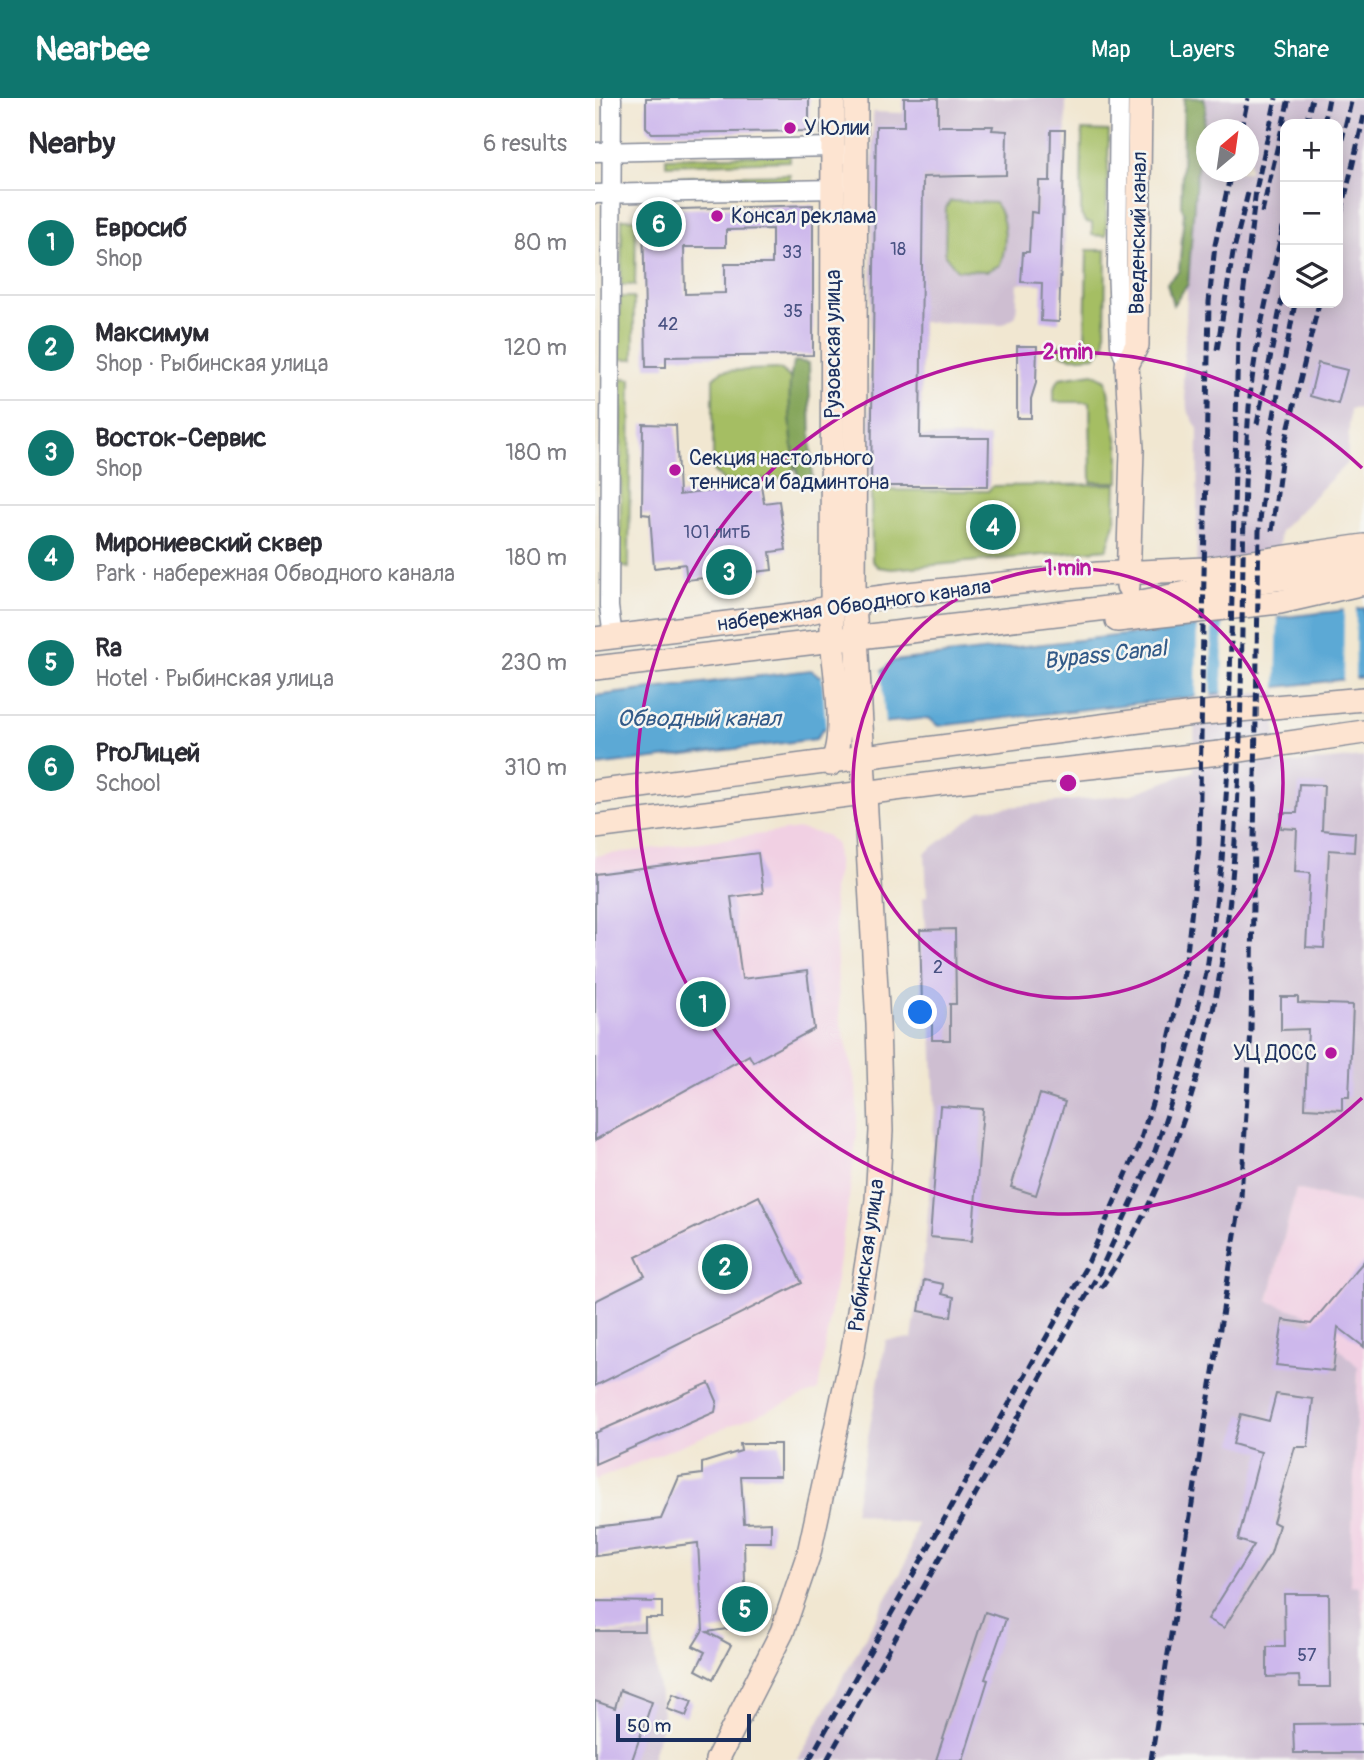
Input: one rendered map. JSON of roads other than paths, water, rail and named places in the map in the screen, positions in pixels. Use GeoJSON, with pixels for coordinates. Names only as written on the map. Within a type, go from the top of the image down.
{"type":"FeatureCollection","features":[{"type":"Feature","properties":{"kind":"main road","name":"Рузовская улица"},"geometry":{"type":"LineString","coordinates":[[832,98],[843,605],[849,728]]}},
{"type":"Feature","properties":{"kind":"main road","name":"Рузовская улица"},"geometry":{"type":"LineString","coordinates":[[843,605],[856,98]]}},
{"type":"Feature","properties":{"kind":"main road","name":"Введенский канал"},"geometry":{"type":"LineString","coordinates":[[1130,573],[1132,449],[1127,365],[1137,345],[1139,98]]}},
{"type":"Feature","properties":{"kind":"main road","name":"набережная Обводного канала"},"geometry":{"type":"LineString","coordinates":[[604,638],[843,605],[1130,573],[1268,562],[1364,546]]}},
{"type":"Feature","properties":{"kind":"main road","name":"набережная Обводного канала"},"geometry":{"type":"LineString","coordinates":[[595,668],[1116,607],[1217,587],[1364,567]]}},
{"type":"Feature","properties":{"kind":"main road"},"geometry":{"type":"LineString","coordinates":[[1031,617],[1084,600],[1124,592],[1130,573]]}},
{"type":"Feature","properties":{"kind":"main road","name":"набережная Обводного канала"},"geometry":{"type":"LineString","coordinates":[[1031,617],[1086,622],[1217,610],[1280,602],[1364,583]]}},
{"type":"Feature","properties":{"kind":"main road"},"geometry":{"type":"LineString","coordinates":[[595,792],[863,760],[1193,714],[1364,699]]}},
{"type":"Feature","properties":{"kind":"main road"},"geometry":{"type":"LineString","coordinates":[[831,764],[849,728]]}},
{"type":"Feature","properties":{"kind":"main road","name":"Рыбинская улица"},"geometry":{"type":"LineString","coordinates":[[717,1760],[768,1661],[798,1589],[829,1464],[869,1257],[877,1200],[881,1131],[866,794],[863,760],[849,728]]}},
{"type":"Feature","properties":{"kind":"main road"},"geometry":{"type":"LineString","coordinates":[[595,827],[958,781],[1233,752],[1364,732]]}},
{"type":"Feature","properties":{"kind":"street"},"geometry":{"type":"LineString","coordinates":[[604,638],[609,607],[603,152],[612,98]]}},
{"type":"Feature","properties":{"kind":"street","name":"Введенский канал"},"geometry":{"type":"LineString","coordinates":[[1119,98],[1119,345],[1127,365]]}},
{"type":"Feature","properties":{"kind":"street"},"geometry":{"type":"LineString","coordinates":[[603,152],[832,147],[855,168],[833,189],[603,194]]}},
{"type":"Feature","properties":{"kind":"water","name":"Обводный канал"},"geometry":{"type":"Polygon","coordinates":[[[1364,608],[1364,677],[938,726],[929,718],[823,729],[816,739],[595,766],[595,696],[811,670],[820,676],[883,670],[893,661],[1364,608]]]}},
{"type":"Feature","properties":{"kind":"railway"},"geometry":{"type":"LineString","coordinates":[[1243,119],[1248,98]]}},
{"type":"Feature","properties":{"kind":"railway"},"geometry":{"type":"LineString","coordinates":[[827,1760],[1099,1273],[1155,1151],[1187,1054],[1207,969],[1222,860],[1228,767],[1238,337],[1256,190],[1276,98]]}},
{"type":"Feature","properties":{"kind":"railway"},"geometry":{"type":"LineString","coordinates":[[1262,213],[1289,98]]}},
{"type":"Feature","properties":{"kind":"railway"},"geometry":{"type":"LineString","coordinates":[[1307,119],[1312,98]]}},
{"type":"Feature","properties":{"kind":"railway"},"geometry":{"type":"LineString","coordinates":[[1325,119],[1329,98]]}},
{"type":"Feature","properties":{"kind":"railway"},"geometry":{"type":"LineString","coordinates":[[1343,135],[1352,98]]}},
{"type":"Feature","properties":{"kind":"railway"},"geometry":{"type":"LineString","coordinates":[[1343,206],[1364,116]]}},
{"type":"Feature","properties":{"kind":"railway"},"geometry":{"type":"LineString","coordinates":[[809,1760],[1087,1265],[1139,1145],[1160,1078],[1185,969],[1199,847],[1209,302],[1215,245],[1229,182]]}},
{"type":"Feature","properties":{"kind":"railway"},"geometry":{"type":"LineString","coordinates":[[1217,350],[1233,253],[1248,193]]}},
{"type":"Feature","properties":{"kind":"railway"},"geometry":{"type":"LineString","coordinates":[[1101,1288],[1157,1186],[1196,1081],[1220,972],[1233,861],[1240,748],[1249,408],[1259,336],[1280,241]]}},
{"type":"Feature","properties":{"kind":"railway"},"geometry":{"type":"LineString","coordinates":[[1257,424],[1280,308]]}},
{"type":"Feature","properties":{"kind":"railway"},"geometry":{"type":"LineString","coordinates":[[1151,1760],[1241,1197],[1251,1029],[1259,531],[1267,453],[1294,308]]}},
{"type":"Feature","properties":{"kind":"railway"},"geometry":{"type":"LineString","coordinates":[[1272,531],[1282,455],[1318,308]]}},
{"type":"Feature","properties":{"kind":"place","name":"У Юлии"},"geometry":{"type":"Point","coordinates":[790,128]}},
{"type":"Feature","properties":{"kind":"place","name":"Консал реклама"},"geometry":{"type":"Point","coordinates":[717,216]}},
{"type":"Feature","properties":{"kind":"place","name":"ProЛицей"},"geometry":{"type":"Point","coordinates":[659,224]}},
{"type":"Feature","properties":{"kind":"place","name":"Секция настольного тенниса и бадминтона"},"geometry":{"type":"Point","coordinates":[675,470]}},
{"type":"Feature","properties":{"kind":"place","name":"Мирониевский сквер"},"geometry":{"type":"Point","coordinates":[993,527]}},
{"type":"Feature","properties":{"kind":"place","name":"Восток-Сервис"},"geometry":{"type":"Point","coordinates":[729,572]}},
{"type":"Feature","properties":{"kind":"place","name":"Евросиб"},"geometry":{"type":"Point","coordinates":[703,1004]}},
{"type":"Feature","properties":{"kind":"place","name":"УЦ ДОСС"},"geometry":{"type":"Point","coordinates":[1331,1053]}},
{"type":"Feature","properties":{"kind":"place","name":"Максимум"},"geometry":{"type":"Point","coordinates":[725,1267]}},
{"type":"Feature","properties":{"kind":"place","name":"Ra"},"geometry":{"type":"Point","coordinates":[745,1609]}},
{"type":"Feature","properties":{"kind":"water label","name":"Bypass Canal"},"geometry":{"type":"Point","coordinates":[1105,654]}}]}
